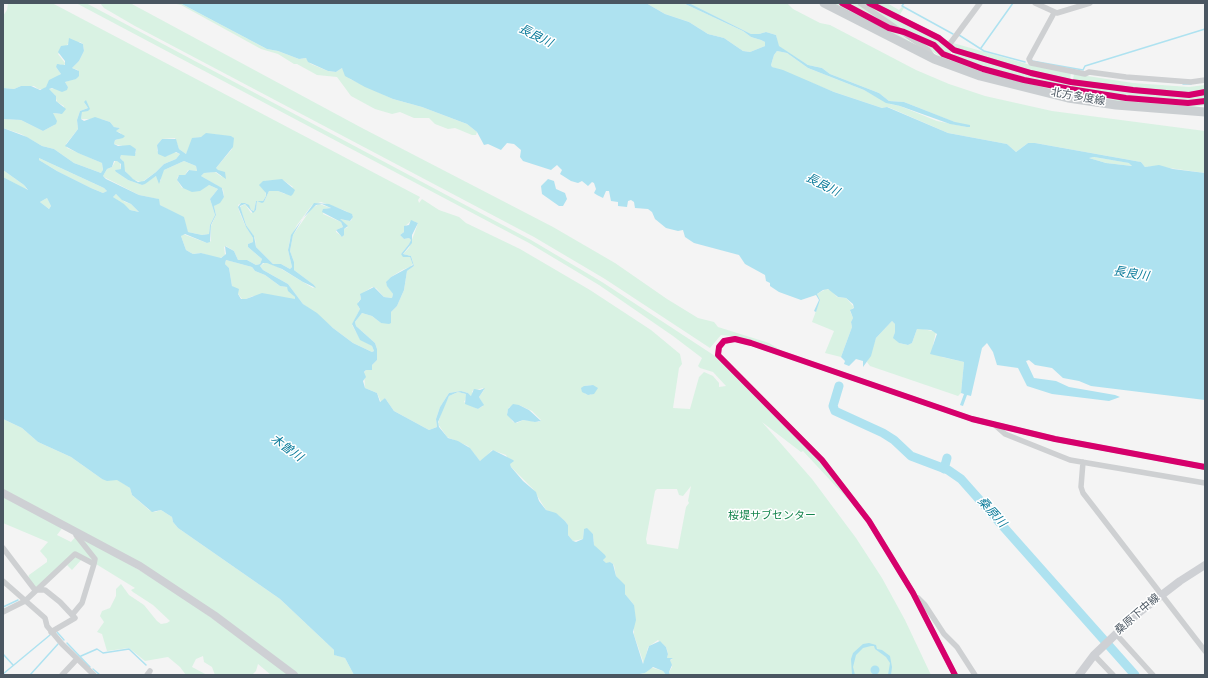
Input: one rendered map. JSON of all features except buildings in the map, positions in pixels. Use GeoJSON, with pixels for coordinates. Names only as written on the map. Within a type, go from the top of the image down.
{"type":"FeatureCollection","features":[{"type":"Feature","properties":{"kind":"main road","name":"北方多度線"},"geometry":{"type":"LineString","coordinates":[[824,3],[934,59],[980,76],[1068,98],[1116,105],[1205,112]]}},
{"type":"Feature","properties":{"kind":"street"},"geometry":{"type":"LineString","coordinates":[[860,3],[928,50],[934,59]]}},
{"type":"Feature","properties":{"kind":"street"},"geometry":{"type":"LineString","coordinates":[[869,3],[939,38],[954,50],[985,60],[1071,82],[1147,92],[1189,95],[1205,92]]}},
{"type":"Feature","properties":{"kind":"street"},"geometry":{"type":"LineString","coordinates":[[949,45],[980,3]]}},
{"type":"Feature","properties":{"kind":"street"},"geometry":{"type":"LineString","coordinates":[[1035,3],[1054,13],[1090,3]]}},
{"type":"Feature","properties":{"kind":"street"},"geometry":{"type":"LineString","coordinates":[[1054,13],[1029,60],[1031,63],[1085,74],[1089,72],[1126,77],[1191,82],[1205,80]]}},
{"type":"Feature","properties":{"kind":"street"},"geometry":{"type":"LineString","coordinates":[[1191,111],[1205,107]]}},
{"type":"Feature","properties":{"kind":"street"},"geometry":{"type":"LineString","coordinates":[[955,675],[914,594],[871,524],[822,460],[742,377],[718,355],[719,346],[724,340],[735,339],[921,402],[994,424],[1055,439],[1205,467]]}},
{"type":"Feature","properties":{"kind":"street"},"geometry":{"type":"LineString","coordinates":[[994,424],[1005,434],[1038,445],[1055,455],[1083,462],[1205,483]]}},
{"type":"Feature","properties":{"kind":"street"},"geometry":{"type":"LineString","coordinates":[[1083,462],[1081,487],[1083,493],[1205,651]]}},
{"type":"Feature","properties":{"kind":"street"},"geometry":{"type":"LineString","coordinates":[[3,493],[140,566],[188,597],[294,675]]}},
{"type":"Feature","properties":{"kind":"street"},"geometry":{"type":"LineString","coordinates":[[51,632],[74,618],[72,615],[82,603],[94,564],[94,559],[76,535],[76,531]]}},
{"type":"Feature","properties":{"kind":"street"},"geometry":{"type":"LineString","coordinates":[[4,552],[35,590]]}},
{"type":"Feature","properties":{"kind":"street"},"geometry":{"type":"LineString","coordinates":[[3,612],[25,601],[75,554],[94,564]]}},
{"type":"Feature","properties":{"kind":"street","name":"桑原下中線"},"geometry":{"type":"LineString","coordinates":[[1079,675],[1096,654],[1115,635],[1161,595],[1205,565]]}},
{"type":"Feature","properties":{"kind":"street"},"geometry":{"type":"LineString","coordinates":[[3,581],[45,618],[51,632],[76,659],[94,675]]}},
{"type":"Feature","properties":{"kind":"street"},"geometry":{"type":"LineString","coordinates":[[35,590],[45,590],[60,602],[72,615]]}},
{"type":"Feature","properties":{"kind":"street"},"geometry":{"type":"LineString","coordinates":[[914,594],[925,605],[944,634],[956,647],[975,675]]}},
{"type":"Feature","properties":{"kind":"street"},"geometry":{"type":"LineString","coordinates":[[1115,635],[1153,675]]}},
{"type":"Feature","properties":{"kind":"street"},"geometry":{"type":"LineString","coordinates":[[1096,654],[1113,675]]}},
{"type":"Feature","properties":{"kind":"street"},"geometry":{"type":"LineString","coordinates":[[62,675],[76,659]]}},
{"type":"Feature","properties":{"kind":"green space","name":"桜堤サブセンター"},"geometry":{"type":"Polygon","coordinates":[[[8,3],[52,3],[420,197],[418,200],[419,203],[422,199],[439,210],[459,217],[466,223],[520,249],[590,290],[651,330],[680,354],[682,364],[679,368],[673,408],[690,409],[699,377],[704,372],[713,376],[719,383],[719,387],[726,386],[713,372],[698,366],[702,358],[599,285],[529,243],[76,3],[86,3],[531,240],[602,282],[715,356],[740,378],[820,461],[857,509],[803,451],[801,452],[762,422],[812,479],[856,538],[882,578],[905,620],[931,675],[670,675],[669,672],[672,667],[670,660],[673,659],[667,658],[668,653],[666,647],[658,640],[648,647],[644,664],[634,635],[634,605],[625,594],[625,587],[616,576],[614,565],[610,562],[606,564],[594,545],[593,534],[584,529],[583,539],[573,541],[568,535],[568,525],[565,521],[559,516],[546,510],[533,489],[511,467],[506,455],[492,450],[483,460],[480,461],[468,446],[447,437],[438,424],[442,410],[449,396],[458,392],[466,394],[467,396],[464,402],[478,409],[483,406],[479,397],[484,390],[483,388],[472,391],[473,395],[471,396],[468,393],[461,391],[449,393],[440,407],[436,419],[437,427],[429,430],[394,411],[385,398],[381,402],[377,393],[365,388],[364,373],[366,370],[372,370],[372,365],[377,360],[377,349],[375,343],[356,326],[355,322],[362,313],[372,316],[381,323],[391,323],[391,312],[397,306],[404,290],[407,271],[414,266],[411,256],[403,254],[409,248],[418,223],[413,221],[410,222],[404,227],[404,232],[400,235],[404,239],[409,238],[411,240],[401,254],[410,257],[413,264],[391,277],[386,283],[393,294],[392,298],[384,297],[376,288],[372,287],[360,295],[361,299],[358,302],[358,306],[360,309],[352,325],[360,339],[372,346],[374,351],[372,352],[353,343],[333,328],[303,304],[288,284],[263,270],[260,266],[266,262],[278,267],[313,288],[315,286],[294,270],[294,262],[290,251],[293,235],[311,209],[319,204],[331,208],[325,209],[323,214],[341,222],[343,227],[336,230],[336,232],[343,237],[344,229],[348,227],[339,219],[351,221],[353,216],[346,211],[321,202],[312,205],[297,225],[290,239],[288,250],[292,267],[290,269],[281,264],[273,264],[256,247],[255,238],[246,225],[240,207],[245,204],[251,213],[256,210],[257,201],[254,211],[251,210],[246,203],[241,203],[238,205],[245,225],[253,238],[253,242],[248,244],[248,247],[262,259],[260,264],[256,265],[247,260],[238,260],[234,251],[226,246],[224,247],[225,255],[219,259],[201,253],[193,254],[186,250],[181,236],[183,234],[207,243],[211,241],[211,226],[216,215],[214,206],[224,197],[223,189],[201,176],[204,173],[215,172],[222,177],[216,168],[232,149],[233,137],[210,134],[194,138],[186,154],[179,149],[175,138],[162,139],[157,145],[157,151],[167,156],[174,152],[180,154],[176,159],[164,164],[142,182],[134,180],[130,177],[123,168],[123,161],[120,158],[121,155],[136,153],[136,149],[114,144],[115,140],[119,139],[121,133],[115,131],[120,128],[114,127],[110,122],[101,119],[81,119],[82,111],[89,110],[87,105],[84,102],[88,108],[80,111],[77,120],[78,129],[66,144],[67,148],[102,163],[103,171],[101,173],[74,163],[54,149],[42,146],[21,134],[3,128],[3,119],[21,120],[43,131],[54,125],[53,113],[60,114],[64,106],[57,102],[55,95],[48,89],[68,87],[65,82],[77,78],[78,70],[72,68],[79,61],[84,51],[83,44],[80,42],[69,43],[58,54],[65,63],[64,66],[60,64],[56,67],[61,74],[49,82],[44,89],[38,89],[34,86],[21,86],[14,89],[3,88],[3,16],[7,10],[8,3]],[[283,180],[264,181],[266,196],[263,201],[257,201],[264,202],[269,191],[278,191],[285,194],[293,187],[283,180]],[[593,385],[584,386],[585,394],[591,395],[593,385]],[[519,405],[509,407],[507,413],[513,422],[517,423],[523,420],[539,422],[541,420],[532,411],[519,405]],[[691,486],[683,496],[679,495],[677,489],[657,489],[655,491],[646,539],[647,544],[678,549],[686,507],[689,503],[688,501],[691,486]]]}},
{"type":"Feature","properties":{"kind":"green space"},"geometry":{"type":"Polygon","coordinates":[[[100,3],[130,3],[362,128],[553,227],[615,263],[667,299],[698,318],[714,322],[718,327],[769,343],[787,354],[730,336],[721,335],[710,348],[605,279],[534,237],[135,26],[104,8],[100,3]]]}},
{"type":"Feature","properties":{"kind":"green space"},"geometry":{"type":"Polygon","coordinates":[[[172,3],[180,3],[267,49],[278,51],[299,59],[306,58],[311,64],[328,71],[336,72],[342,68],[350,79],[393,99],[422,107],[467,124],[477,132],[476,135],[472,135],[455,128],[448,129],[435,124],[429,118],[414,118],[400,112],[392,114],[375,109],[351,96],[337,77],[317,75],[297,64],[294,64],[278,54],[261,49],[181,5],[172,3]]]}},
{"type":"Feature","properties":{"kind":"green space"},"geometry":{"type":"Polygon","coordinates":[[[646,3],[683,3],[743,31],[751,37],[765,42],[765,46],[750,52],[743,51],[724,38],[708,34],[689,22],[665,14],[646,3]]]}},
{"type":"Feature","properties":{"kind":"green space"},"geometry":{"type":"Polygon","coordinates":[[[689,3],[787,3],[793,9],[820,23],[830,25],[916,70],[949,84],[985,96],[1052,111],[1205,131],[1205,173],[1155,166],[1145,167],[1141,162],[1035,143],[1028,143],[1016,152],[1007,144],[948,133],[888,107],[882,108],[834,92],[772,67],[771,65],[774,55],[777,51],[787,53],[808,68],[864,90],[890,104],[900,106],[937,121],[967,127],[904,102],[889,101],[879,93],[830,74],[822,68],[808,65],[778,46],[776,35],[766,32],[751,34],[689,3]]]}},
{"type":"Feature","properties":{"kind":"green space"},"geometry":{"type":"Polygon","coordinates":[[[831,3],[839,3],[900,35],[926,52],[831,3]]]}},
{"type":"Feature","properties":{"kind":"green space"},"geometry":{"type":"Polygon","coordinates":[[[845,3],[856,3],[887,25],[845,3]]]}},
{"type":"Feature","properties":{"kind":"green space"},"geometry":{"type":"Polygon","coordinates":[[[863,3],[938,40],[952,51],[950,55],[944,53],[935,44],[892,23],[863,3]]]}},
{"type":"Feature","properties":{"kind":"green space"},"geometry":{"type":"Polygon","coordinates":[[[873,3],[887,3],[899,10],[902,7],[904,8],[899,16],[873,3]]]}},
{"type":"Feature","properties":{"kind":"green space"},"geometry":{"type":"Polygon","coordinates":[[[904,33],[933,47],[942,55],[949,58],[947,61],[904,33]]]}},
{"type":"Feature","properties":{"kind":"green space"},"geometry":{"type":"Polygon","coordinates":[[[953,43],[1034,66],[1071,73],[1070,80],[1032,71],[957,49],[952,45],[953,43]]]}},
{"type":"Feature","properties":{"kind":"green space"},"geometry":{"type":"Polygon","coordinates":[[[955,52],[1069,83],[1068,88],[984,67],[953,56],[955,52]]]}},
{"type":"Feature","properties":{"kind":"green space"},"geometry":{"type":"Polygon","coordinates":[[[952,59],[1024,81],[1067,90],[1066,94],[1025,85],[950,62],[952,59]]]}},
{"type":"Feature","properties":{"kind":"green space"},"geometry":{"type":"Polygon","coordinates":[[[1074,74],[1133,83],[1189,87],[1205,85],[1205,91],[1188,93],[1133,89],[1073,80],[1074,74]]]}},
{"type":"Feature","properties":{"kind":"green space"},"geometry":{"type":"Polygon","coordinates":[[[1072,83],[1205,94],[1205,99],[1188,101],[1126,96],[1071,88],[1072,83]]]}},
{"type":"Feature","properties":{"kind":"green space"},"geometry":{"type":"Polygon","coordinates":[[[1071,91],[1126,99],[1188,104],[1205,102],[1205,105],[1189,108],[1127,103],[1070,95],[1071,91]]]}},
{"type":"Feature","properties":{"kind":"green space"},"geometry":{"type":"Polygon","coordinates":[[[1094,157],[1130,163],[1132,166],[1106,163],[1089,158],[1094,157]]]}},
{"type":"Feature","properties":{"kind":"green space"},"geometry":{"type":"Polygon","coordinates":[[[39,158],[104,188],[107,191],[103,193],[91,188],[57,171],[39,160],[39,158]]]}},
{"type":"Feature","properties":{"kind":"green space"},"geometry":{"type":"Polygon","coordinates":[[[116,160],[120,163],[121,169],[116,170],[116,172],[128,180],[142,185],[156,176],[161,181],[161,173],[164,170],[184,161],[196,166],[197,171],[188,170],[185,175],[178,176],[177,180],[182,188],[209,185],[218,189],[210,199],[215,215],[210,225],[209,234],[202,235],[188,232],[178,215],[160,205],[158,199],[139,195],[104,177],[103,176],[107,169],[112,167],[116,160]]]}},
{"type":"Feature","properties":{"kind":"green space"},"geometry":{"type":"Polygon","coordinates":[[[3,170],[24,185],[28,191],[3,177],[3,170]]]}},
{"type":"Feature","properties":{"kind":"green space"},"geometry":{"type":"Polygon","coordinates":[[[116,194],[125,202],[131,204],[139,212],[130,210],[113,197],[116,194]]]}},
{"type":"Feature","properties":{"kind":"green space"},"geometry":{"type":"Polygon","coordinates":[[[47,198],[51,206],[49,209],[40,202],[47,198]]]}},
{"type":"Feature","properties":{"kind":"green space"},"geometry":{"type":"Polygon","coordinates":[[[226,260],[252,267],[255,271],[265,275],[280,286],[287,287],[295,297],[295,300],[253,296],[242,299],[232,286],[229,268],[225,264],[226,260]]]}},
{"type":"Feature","properties":{"kind":"green space"},"geometry":{"type":"Polygon","coordinates":[[[826,289],[831,290],[837,297],[846,298],[854,307],[850,311],[853,318],[851,322],[852,327],[841,357],[825,353],[834,331],[812,322],[820,300],[817,294],[826,289]]]}},
{"type":"Feature","properties":{"kind":"green space"},"geometry":{"type":"Polygon","coordinates":[[[892,321],[895,324],[894,336],[899,343],[908,345],[912,343],[917,329],[919,328],[936,332],[933,345],[942,357],[964,362],[961,393],[958,396],[870,366],[867,362],[876,338],[892,321]]]}},
{"type":"Feature","properties":{"kind":"green space"},"geometry":{"type":"Polygon","coordinates":[[[3,419],[22,428],[38,442],[71,457],[102,479],[117,479],[130,488],[132,495],[149,510],[155,512],[161,510],[172,517],[173,522],[178,528],[280,599],[334,650],[335,655],[345,658],[354,675],[297,675],[206,607],[3,490],[3,419]]]}},
{"type":"Feature","properties":{"kind":"green space"},"geometry":{"type":"Polygon","coordinates":[[[3,495],[63,527],[57,535],[71,542],[76,536],[93,561],[74,553],[36,588],[28,578],[29,575],[47,562],[47,559],[40,551],[48,542],[3,523],[3,495]]]}},
{"type":"Feature","properties":{"kind":"green space"},"geometry":{"type":"Polygon","coordinates":[[[78,534],[173,590],[291,675],[271,675],[258,664],[256,671],[252,675],[215,675],[212,667],[204,662],[203,656],[196,659],[192,667],[207,675],[186,675],[180,667],[168,657],[145,661],[129,648],[107,651],[102,634],[97,632],[104,622],[100,616],[102,611],[110,608],[116,596],[116,589],[121,584],[129,595],[144,605],[157,621],[161,624],[170,621],[153,605],[131,590],[135,588],[96,564],[78,534]]]}},
{"type":"Feature","properties":{"kind":"green space"},"geometry":{"type":"Polygon","coordinates":[[[75,556],[82,559],[72,570],[67,565],[75,556]]]}},
{"type":"Feature","properties":{"kind":"green space"},"geometry":{"type":"Polygon","coordinates":[[[650,667],[663,671],[666,675],[634,675],[645,673],[650,667]]]}},
{"type":"Feature","properties":{"kind":"water","name":"長良川"},"geometry":{"type":"Polygon","coordinates":[[[180,3],[646,3],[665,14],[689,22],[708,34],[724,38],[743,51],[750,52],[765,46],[765,42],[751,37],[743,31],[683,3],[689,3],[751,34],[766,32],[776,35],[779,46],[808,65],[822,68],[830,74],[879,93],[889,101],[904,102],[955,122],[970,125],[970,127],[967,127],[950,124],[900,106],[886,103],[864,90],[808,68],[787,53],[777,51],[774,55],[771,65],[772,67],[783,70],[834,92],[882,108],[887,107],[948,133],[1007,144],[1016,152],[1028,143],[1035,143],[1141,162],[1145,167],[1159,165],[1173,169],[1205,173],[1205,400],[1091,386],[1079,381],[1063,378],[1052,368],[1035,365],[1029,360],[1026,361],[1034,378],[1056,381],[1069,387],[1120,397],[1109,401],[1052,394],[1027,386],[1018,368],[997,365],[993,352],[987,343],[982,348],[971,396],[967,395],[963,406],[960,405],[964,394],[961,393],[964,362],[930,354],[937,334],[931,330],[917,329],[912,343],[908,345],[899,343],[893,338],[895,324],[892,321],[876,338],[871,356],[863,367],[863,361],[856,359],[849,366],[844,364],[845,361],[841,357],[852,327],[851,322],[853,318],[850,310],[854,308],[853,304],[846,298],[838,297],[828,289],[823,290],[817,294],[820,300],[816,312],[814,311],[819,300],[816,295],[801,300],[779,292],[770,286],[770,283],[766,281],[765,275],[745,264],[739,255],[694,243],[685,237],[683,230],[678,231],[666,228],[655,219],[652,212],[648,209],[635,208],[634,202],[631,200],[628,201],[627,207],[618,206],[618,202],[611,201],[609,191],[606,191],[603,198],[597,195],[594,193],[596,189],[594,183],[592,182],[588,186],[582,181],[578,183],[571,181],[560,174],[562,170],[557,165],[551,170],[523,161],[520,157],[521,150],[514,144],[507,143],[501,150],[488,144],[484,145],[477,132],[467,124],[422,107],[393,99],[365,87],[345,76],[342,68],[336,72],[328,71],[308,62],[306,58],[299,59],[278,51],[267,49],[180,3]],[[1094,157],[1089,158],[1106,163],[1132,166],[1129,163],[1094,157]]]}},
{"type":"Feature","properties":{"kind":"water"},"geometry":{"type":"Polygon","coordinates":[[[69,38],[83,44],[84,51],[79,61],[72,68],[79,71],[79,76],[76,79],[65,82],[68,87],[67,90],[62,92],[52,88],[49,89],[56,96],[56,101],[66,109],[62,114],[53,113],[57,121],[56,124],[43,131],[21,120],[3,119],[3,88],[14,89],[21,86],[31,86],[40,90],[46,87],[49,80],[61,74],[56,67],[57,64],[65,65],[65,61],[58,52],[61,46],[68,45],[69,38]]]}},
{"type":"Feature","properties":{"kind":"water","name":"木曽川"},"geometry":{"type":"Polygon","coordinates":[[[86,100],[90,109],[82,112],[81,119],[84,121],[95,117],[110,122],[114,127],[120,128],[116,131],[125,136],[115,140],[114,144],[118,146],[130,145],[136,149],[135,156],[121,155],[120,158],[124,162],[125,171],[138,182],[144,181],[164,164],[176,159],[180,154],[176,152],[165,157],[158,154],[157,145],[162,139],[176,139],[179,149],[186,154],[192,138],[201,137],[206,133],[231,136],[234,138],[233,147],[216,168],[225,172],[226,179],[216,172],[204,173],[201,176],[222,188],[224,197],[220,203],[214,206],[216,215],[211,225],[210,242],[207,243],[185,234],[181,236],[186,250],[193,254],[201,253],[221,258],[226,254],[225,246],[234,251],[238,260],[247,260],[256,265],[260,264],[262,259],[248,247],[248,244],[253,242],[253,238],[246,227],[238,207],[241,203],[245,203],[249,205],[251,210],[254,211],[257,201],[256,210],[253,213],[245,204],[240,206],[246,225],[254,236],[256,247],[273,264],[281,264],[290,269],[292,267],[288,250],[291,235],[302,220],[293,235],[290,251],[294,262],[294,270],[316,288],[282,269],[267,263],[263,263],[260,266],[263,270],[288,284],[303,304],[317,313],[333,328],[353,343],[372,352],[374,351],[372,346],[360,340],[352,324],[360,309],[357,304],[361,299],[360,294],[374,287],[384,297],[392,298],[393,294],[386,282],[391,277],[413,265],[410,257],[403,257],[401,254],[411,240],[409,238],[404,239],[400,235],[404,232],[404,226],[409,225],[411,220],[418,223],[412,235],[412,243],[403,254],[411,256],[414,266],[407,271],[404,290],[397,306],[391,312],[391,323],[381,323],[372,316],[362,313],[355,322],[356,326],[375,343],[377,349],[377,360],[372,365],[372,370],[366,370],[364,372],[366,377],[363,381],[365,388],[377,393],[380,402],[385,398],[394,411],[429,430],[437,427],[436,419],[440,407],[449,393],[461,391],[468,393],[471,396],[474,389],[480,390],[485,388],[479,397],[484,405],[478,409],[465,404],[466,394],[458,392],[449,396],[438,422],[439,427],[448,438],[458,441],[470,448],[480,461],[493,450],[513,460],[514,461],[510,464],[511,467],[523,481],[536,492],[539,501],[546,510],[556,513],[565,521],[568,525],[568,535],[573,541],[576,542],[583,539],[584,529],[587,528],[593,534],[594,545],[605,555],[606,557],[603,560],[606,563],[610,562],[613,564],[616,576],[625,585],[625,594],[634,605],[636,620],[633,632],[643,664],[649,646],[660,641],[666,647],[668,654],[667,658],[673,658],[670,660],[672,665],[669,672],[670,675],[666,675],[663,671],[653,667],[645,673],[634,675],[354,675],[345,658],[334,655],[334,650],[280,599],[178,528],[173,522],[172,517],[161,510],[152,512],[132,495],[130,488],[117,480],[107,481],[102,479],[71,457],[38,442],[22,428],[3,419],[3,177],[28,190],[24,185],[3,170],[3,128],[27,137],[42,146],[54,149],[74,163],[101,173],[103,170],[102,163],[65,146],[78,129],[77,120],[80,111],[88,108],[84,102],[86,100]],[[39,158],[39,160],[91,188],[103,193],[107,191],[104,188],[39,158]],[[114,161],[112,167],[107,169],[103,176],[106,179],[139,195],[159,199],[160,205],[184,217],[188,232],[202,235],[209,234],[210,225],[215,215],[210,199],[218,189],[209,185],[200,191],[192,192],[183,188],[177,180],[179,175],[185,175],[189,170],[197,171],[196,166],[184,161],[164,170],[159,184],[156,176],[142,185],[128,180],[116,172],[115,170],[121,169],[121,164],[117,161],[114,161]],[[116,194],[113,197],[130,210],[139,212],[131,204],[122,200],[116,194]],[[47,198],[40,202],[49,209],[51,206],[47,198]],[[226,260],[225,264],[229,268],[232,286],[239,289],[238,294],[241,299],[246,299],[262,293],[295,299],[295,297],[288,291],[287,287],[280,286],[265,275],[255,271],[252,267],[226,260]]]}},
{"type":"Feature","properties":{"kind":"water"},"geometry":{"type":"Polygon","coordinates":[[[282,179],[295,190],[291,196],[278,191],[269,191],[264,202],[262,203],[257,201],[263,201],[266,196],[266,193],[259,185],[263,181],[282,179]]]}},
{"type":"Feature","properties":{"kind":"water"},"geometry":{"type":"Polygon","coordinates":[[[548,179],[554,181],[556,189],[565,193],[567,199],[563,206],[559,206],[542,194],[541,186],[548,179]]]}},
{"type":"Feature","properties":{"kind":"water"},"geometry":{"type":"Polygon","coordinates":[[[314,203],[329,204],[352,214],[353,217],[350,221],[340,219],[348,226],[344,229],[344,235],[342,237],[336,230],[343,227],[341,222],[322,212],[323,209],[331,208],[322,204],[316,205],[304,217],[314,203]]]}},
{"type":"Feature","properties":{"kind":"water"},"geometry":{"type":"Polygon","coordinates":[[[593,385],[598,388],[594,394],[588,395],[582,392],[581,388],[584,386],[593,385]]]}},
{"type":"Feature","properties":{"kind":"water"},"geometry":{"type":"Polygon","coordinates":[[[513,404],[529,410],[541,421],[535,422],[523,420],[515,423],[507,415],[508,409],[513,404]]]}},
{"type":"Feature","properties":{"kind":"water"},"geometry":{"type":"Polygon","coordinates":[[[869,643],[876,645],[877,649],[882,650],[890,656],[892,667],[891,675],[888,675],[890,663],[886,657],[875,649],[874,646],[871,646],[863,648],[856,655],[853,667],[855,675],[852,675],[851,659],[853,653],[863,644],[869,643]]]}},
{"type":"Feature","properties":{"kind":"water"},"geometry":{"type":"Polygon","coordinates":[[[875,665],[880,670],[875,675],[870,670],[875,665]]]}},
{"type":"Feature","properties":{"kind":"waterway"},"geometry":{"type":"LineString","coordinates":[[904,3],[902,6],[953,34]]}},
{"type":"Feature","properties":{"kind":"waterway"},"geometry":{"type":"LineString","coordinates":[[981,48],[1013,3]]}},
{"type":"Feature","properties":{"kind":"waterway"},"geometry":{"type":"LineString","coordinates":[[1083,70],[1085,66],[1205,29]]}},
{"type":"Feature","properties":{"kind":"waterway"},"geometry":{"type":"LineString","coordinates":[[959,35],[984,51],[1025,62]]}},
{"type":"Feature","properties":{"kind":"waterway"},"geometry":{"type":"LineString","coordinates":[[1032,61],[1083,70]]}},
{"type":"Feature","properties":{"kind":"waterway"},"geometry":{"type":"LineString","coordinates":[[1183,84],[1191,84]]}},
{"type":"Feature","properties":{"kind":"waterway","name":"桑原川"},"geometry":{"type":"LineString","coordinates":[[839,386],[833,406],[835,411],[883,433],[894,440],[911,456],[948,470],[961,479],[1135,675]]}},
{"type":"Feature","properties":{"kind":"waterway"},"geometry":{"type":"LineString","coordinates":[[944,469],[947,458]]}},
{"type":"Feature","properties":{"kind":"waterway"},"geometry":{"type":"LineString","coordinates":[[3,607],[18,600]]}},
{"type":"Feature","properties":{"kind":"waterway"},"geometry":{"type":"LineString","coordinates":[[57,632],[64,640]]}},
{"type":"Feature","properties":{"kind":"waterway"},"geometry":{"type":"LineString","coordinates":[[3,674],[50,635]]}},
{"type":"Feature","properties":{"kind":"waterway"},"geometry":{"type":"LineString","coordinates":[[67,643],[90,667]]}},
{"type":"Feature","properties":{"kind":"waterway"},"geometry":{"type":"LineString","coordinates":[[30,675],[58,644]]}},
{"type":"Feature","properties":{"kind":"waterway"},"geometry":{"type":"LineString","coordinates":[[81,656],[97,649],[103,653],[129,649],[146,665]]}},
{"type":"Feature","properties":{"kind":"waterway"},"geometry":{"type":"LineString","coordinates":[[3,654],[13,665]]}},
{"type":"Feature","properties":{"kind":"waterway"},"geometry":{"type":"LineString","coordinates":[[93,669],[100,675]]}},
{"type":"Feature","properties":{"kind":"cycle path"},"geometry":{"type":"LineString","coordinates":[[842,3],[889,28],[904,32],[934,45],[943,54],[983,69],[1024,80],[1126,98],[1188,103],[1205,101]]}},
{"type":"Feature","properties":{"kind":"cycle path"},"geometry":{"type":"LineString","coordinates":[[869,3],[939,38],[954,50],[1031,73],[1071,82],[1133,90],[1189,95],[1205,92]]}},
{"type":"Feature","properties":{"kind":"cycle path"},"geometry":{"type":"LineString","coordinates":[[955,675],[913,593],[869,521],[822,460],[718,355],[719,347],[724,341],[735,339],[751,343],[972,419],[1055,439],[1205,467]]}}]}
